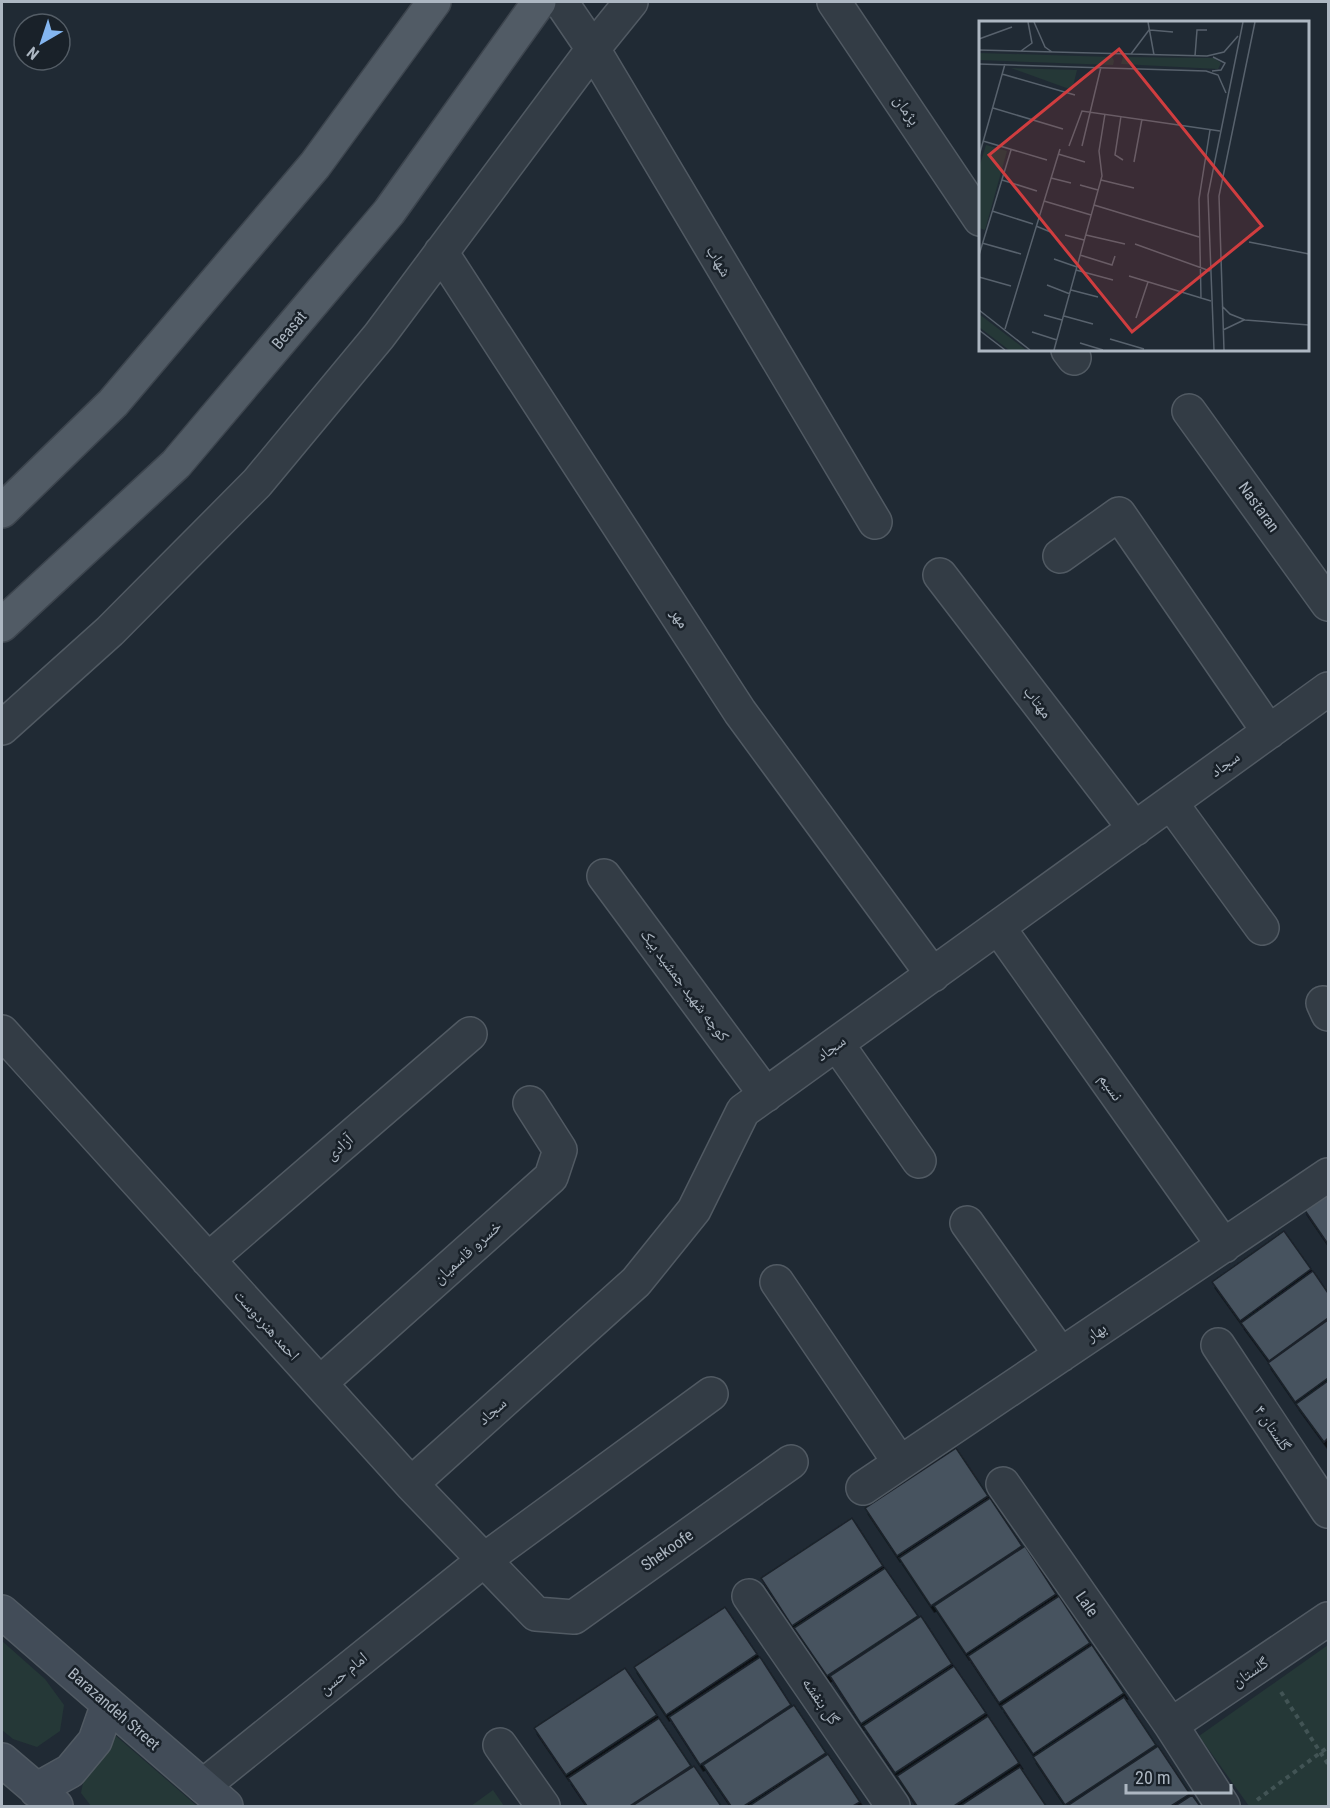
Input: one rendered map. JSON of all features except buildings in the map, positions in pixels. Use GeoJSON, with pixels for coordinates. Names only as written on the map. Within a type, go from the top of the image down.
{"type":"FeatureCollection","features":[{"type":"Feature","properties":{"kind":"main road"},"geometry":{"type":"LineString","coordinates":[[2,511],[113,403],[315,165],[434,2]]}},
{"type":"Feature","properties":{"kind":"main road","name":"Beasat"},"geometry":{"type":"LineString","coordinates":[[3,621],[176,464],[389,212],[540,2]]}},
{"type":"Feature","properties":{"kind":"main road","name":"Barazandeh Street"},"geometry":{"type":"LineString","coordinates":[[2,1612],[214,1796]]}},
{"type":"Feature","properties":{"kind":"main road"},"geometry":{"type":"LineString","coordinates":[[2,1760],[46,1798],[95,1741],[108,1704]]}},
{"type":"Feature","properties":{"kind":"street","name":"شهاب"},"geometry":{"type":"LineString","coordinates":[[561,2],[593,49],[875,522]]}},
{"type":"Feature","properties":{"kind":"street"},"geometry":{"type":"LineString","coordinates":[[2,728],[110,631],[256,483],[379,336],[593,49],[631,2]]}},
{"type":"Feature","properties":{"kind":"street","name":"پژمان"},"geometry":{"type":"LineString","coordinates":[[834,2],[979,216]]}},
{"type":"Feature","properties":{"kind":"street","name":"مهر"},"geometry":{"type":"LineString","coordinates":[[441,252],[740,712],[933,975]]}},
{"type":"Feature","properties":{"kind":"street","name":"Nastaran"},"geometry":{"type":"LineString","coordinates":[[1189,411],[1329,604]]}},
{"type":"Feature","properties":{"kind":"street"},"geometry":{"type":"LineString","coordinates":[[1060,556],[1119,514],[1269,732]]}},
{"type":"Feature","properties":{"kind":"street","name":"مهتاب"},"geometry":{"type":"LineString","coordinates":[[940,575],[1135,829]]}},
{"type":"Feature","properties":{"kind":"street","name":"سجاد"},"geometry":{"type":"LineString","coordinates":[[411,1484],[636,1282],[694,1210],[743,1111],[1329,689]]}},
{"type":"Feature","properties":{"kind":"street"},"geometry":{"type":"LineString","coordinates":[[1171,803],[1262,928]]}},
{"type":"Feature","properties":{"kind":"street","name":"کوچه شهید جمشید بیک"},"geometry":{"type":"LineString","coordinates":[[604,876],[766,1095]]}},
{"type":"Feature","properties":{"kind":"street","name":"نسیم"},"geometry":{"type":"LineString","coordinates":[[998,927],[1224,1246]]}},
{"type":"Feature","properties":{"kind":"street","name":"احمد هنردوست"},"geometry":{"type":"LineString","coordinates":[[2,1032],[411,1484],[536,1614]]}},
{"type":"Feature","properties":{"kind":"street","name":"آزادی"},"geometry":{"type":"LineString","coordinates":[[208,1260],[470,1034]]}},
{"type":"Feature","properties":{"kind":"street"},"geometry":{"type":"LineString","coordinates":[[837,1044],[919,1161]]}},
{"type":"Feature","properties":{"kind":"street","name":"خسرو قاسمیان"},"geometry":{"type":"LineString","coordinates":[[320,1383],[551,1177],[560,1150],[530,1102]]}},
{"type":"Feature","properties":{"kind":"street","name":"بهار"},"geometry":{"type":"LineString","coordinates":[[863,1488],[1329,1175]]}},
{"type":"Feature","properties":{"kind":"street"},"geometry":{"type":"LineString","coordinates":[[967,1223],[1061,1355]]}},
{"type":"Feature","properties":{"kind":"street"},"geometry":{"type":"LineString","coordinates":[[777,1282],[900,1463]]}},
{"type":"Feature","properties":{"kind":"street","name":"گلستان ۴"},"geometry":{"type":"LineString","coordinates":[[1218,1345],[1329,1512]]}},
{"type":"Feature","properties":{"kind":"street","name":"امام حسن"},"geometry":{"type":"LineString","coordinates":[[214,1796],[484,1560],[711,1394]]}},
{"type":"Feature","properties":{"kind":"street","name":"Shekoofe"},"geometry":{"type":"LineString","coordinates":[[536,1614],[574,1617],[791,1462]]}},
{"type":"Feature","properties":{"kind":"street","name":"Lale"},"geometry":{"type":"LineString","coordinates":[[1003,1484],[1171,1725],[1223,1806]]}},
{"type":"Feature","properties":{"kind":"street","name":"گل بنفشه"},"geometry":{"type":"LineString","coordinates":[[749,1596],[892,1806]]}},
{"type":"Feature","properties":{"kind":"street","name":"گلستان"},"geometry":{"type":"LineString","coordinates":[[1171,1725],[1329,1619]]}},
{"type":"Feature","properties":{"kind":"street"},"geometry":{"type":"LineString","coordinates":[[500,1745],[543,1806]]}},
{"type":"Feature","properties":{"kind":"path"},"geometry":{"type":"LineString","coordinates":[[1275,1683],[1329,1764]]}},
{"type":"Feature","properties":{"kind":"path"},"geometry":{"type":"LineString","coordinates":[[1248,1806],[1329,1747]]}},
{"type":"Feature","properties":{"kind":"green space"},"geometry":{"type":"Polygon","coordinates":[[[2,1641],[45,1679],[64,1705],[60,1731],[37,1747],[13,1739],[2,1730],[2,1641]]]}},
{"type":"Feature","properties":{"kind":"green space"},"geometry":{"type":"Polygon","coordinates":[[[1328,1645],[1328,1806],[1249,1806],[1199,1736],[1328,1645]]]}},
{"type":"Feature","properties":{"kind":"green space"},"geometry":{"type":"Polygon","coordinates":[[[116,1736],[197,1806],[91,1806],[81,1793],[88,1758],[116,1736]]]}},
{"type":"Feature","properties":{"kind":"green space"},"geometry":{"type":"Polygon","coordinates":[[[493,1790],[504,1806],[471,1806],[493,1790]]]}}]}
